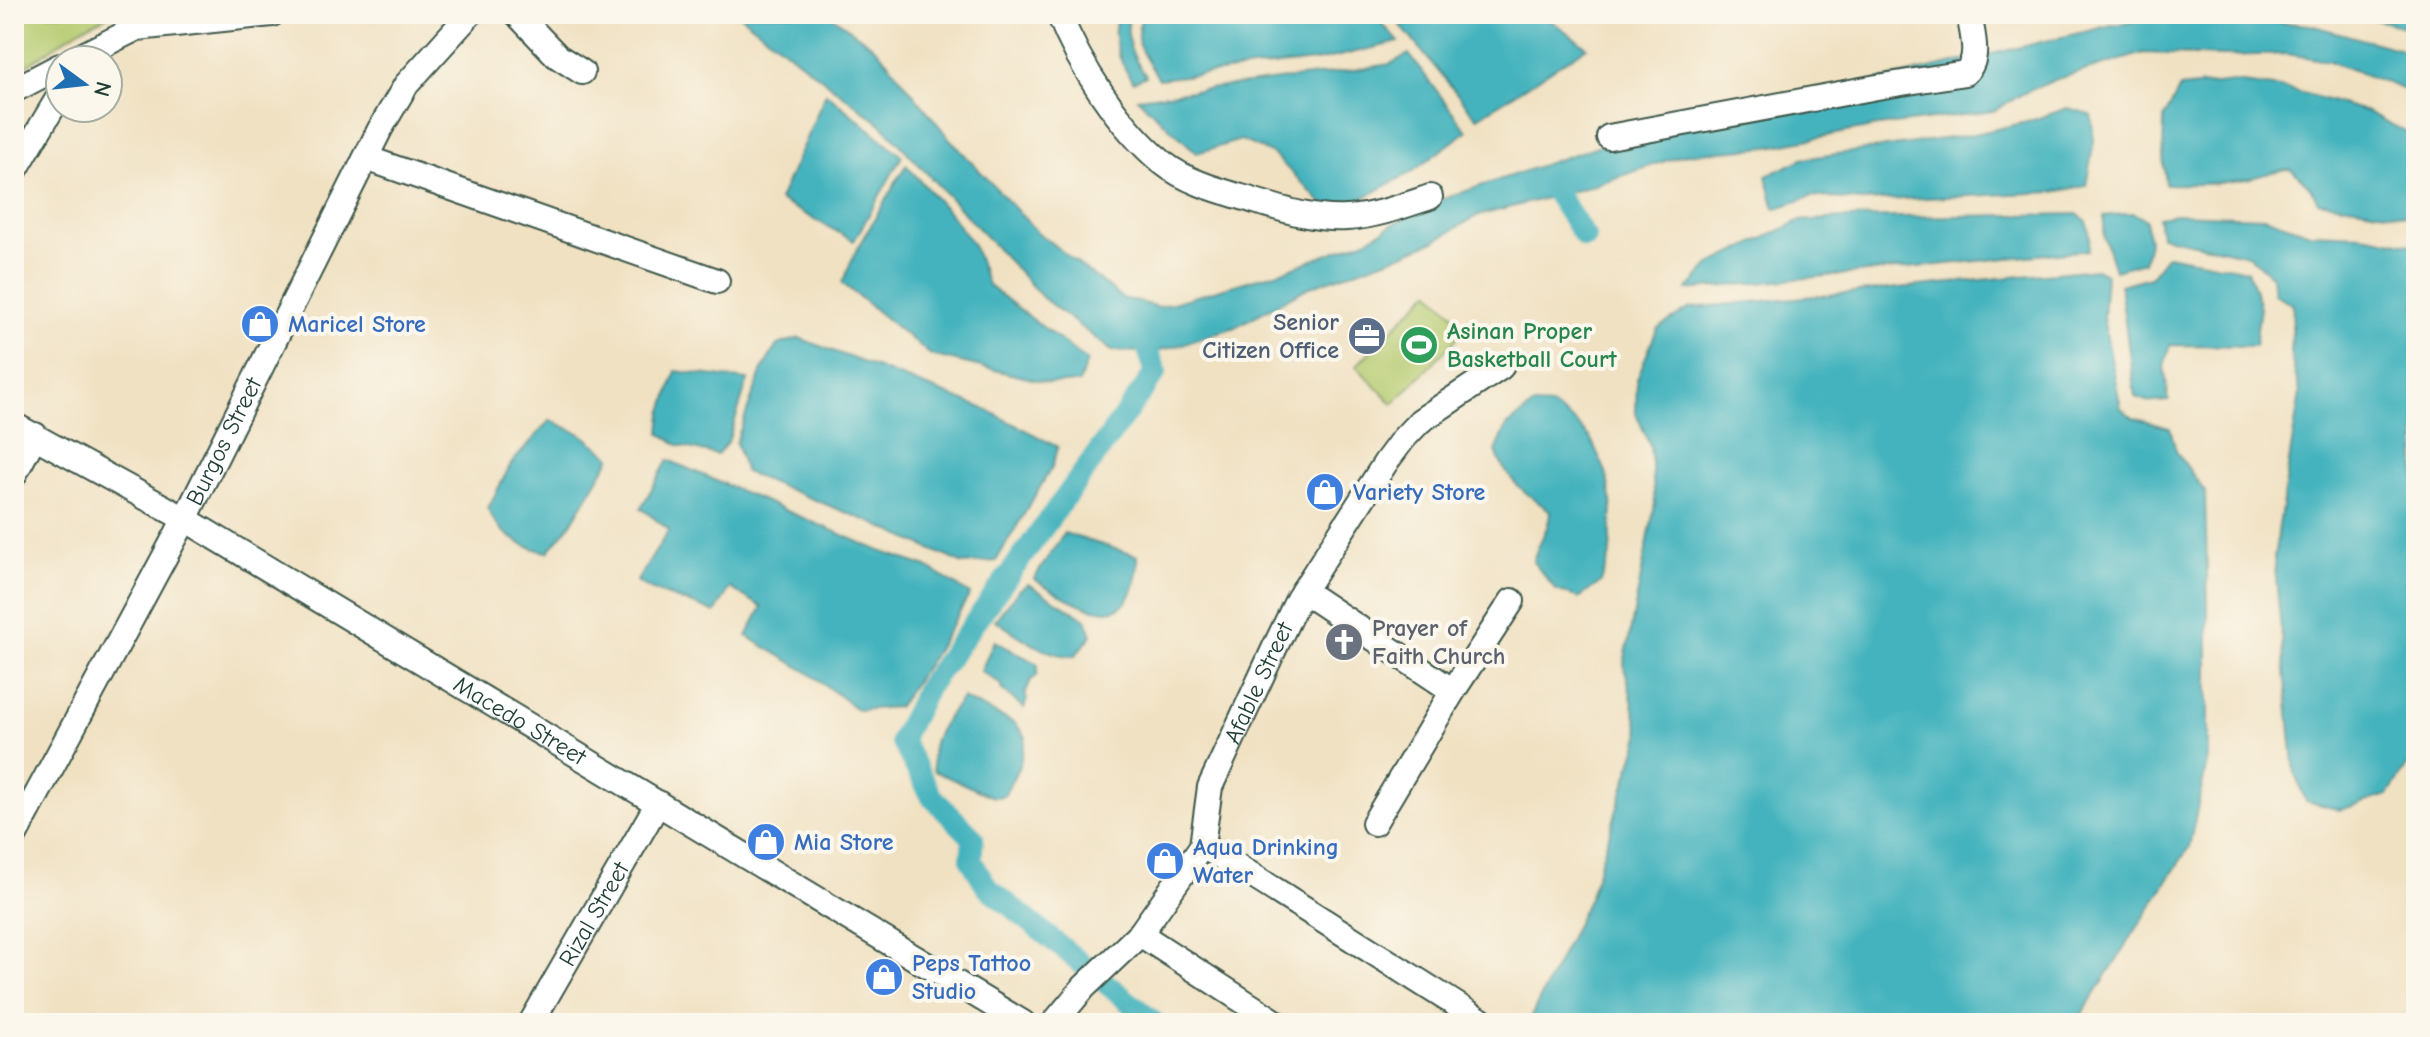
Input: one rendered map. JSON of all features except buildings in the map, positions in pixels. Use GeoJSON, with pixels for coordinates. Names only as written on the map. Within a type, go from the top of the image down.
{"type":"FeatureCollection","features":[{"type":"Feature","properties":{"kind":"street"},"geometry":{"type":"LineString","coordinates":[[107,44],[137,28],[272,14]]}},
{"type":"Feature","properties":{"kind":"street","name":"Burgos Street"},"geometry":{"type":"LineString","coordinates":[[14,837],[185,519],[366,158],[406,85],[470,14]]}},
{"type":"Feature","properties":{"kind":"street"},"geometry":{"type":"LineString","coordinates":[[517,14],[557,56],[582,72]]}},
{"type":"Feature","properties":{"kind":"street"},"geometry":{"type":"LineString","coordinates":[[1059,14],[1073,47],[1100,91],[1163,163],[1195,181],[1314,217],[1370,215],[1430,197]]}},
{"type":"Feature","properties":{"kind":"street"},"geometry":{"type":"LineString","coordinates":[[1609,137],[1965,73],[1973,65],[1974,59],[1969,14]]}},
{"type":"Feature","properties":{"kind":"street"},"geometry":{"type":"LineString","coordinates":[[14,90],[44,74]]}},
{"type":"Feature","properties":{"kind":"street"},"geometry":{"type":"LineString","coordinates":[[14,172],[44,122]]}},
{"type":"Feature","properties":{"kind":"street"},"geometry":{"type":"LineString","coordinates":[[366,158],[717,281]]}},
{"type":"Feature","properties":{"kind":"street","name":"Afable Street"},"geometry":{"type":"LineString","coordinates":[[1054,1023],[1092,979],[1140,934],[1202,846],[1210,787],[1303,591],[1403,439],[1433,411],[1501,367]]}},
{"type":"Feature","properties":{"kind":"street"},"geometry":{"type":"LineString","coordinates":[[14,475],[24,430]]}},
{"type":"Feature","properties":{"kind":"street","name":"Macedo Street"},"geometry":{"type":"LineString","coordinates":[[24,430],[185,519],[1023,1023]]}},
{"type":"Feature","properties":{"kind":"street"},"geometry":{"type":"LineString","coordinates":[[1303,591],[1453,691]]}},
{"type":"Feature","properties":{"kind":"street"},"geometry":{"type":"LineString","coordinates":[[1374,823],[1453,691],[1512,601]]}},
{"type":"Feature","properties":{"kind":"street","name":"Rizal Street"},"geometry":{"type":"LineString","coordinates":[[531,1023],[658,803]]}},
{"type":"Feature","properties":{"kind":"street"},"geometry":{"type":"LineString","coordinates":[[1202,846],[1485,1023]]}},
{"type":"Feature","properties":{"kind":"street"},"geometry":{"type":"LineString","coordinates":[[1140,934],[1277,1023]]}},
{"type":"Feature","properties":{"kind":"green space"},"geometry":{"type":"Polygon","coordinates":[[[14,14],[112,14],[80,29],[58,44],[44,44],[44,54],[14,74],[14,14]]]}},
{"type":"Feature","properties":{"kind":"green space"},"geometry":{"type":"Polygon","coordinates":[[[1430,291],[1467,328],[1393,404],[1356,366],[1430,291]]]}},
{"type":"Feature","properties":{"kind":"water"},"geometry":{"type":"Polygon","coordinates":[[[738,14],[829,14],[878,50],[949,138],[1037,232],[1122,298],[1159,307],[1289,269],[1366,240],[1443,199],[1621,138],[2112,25],[2186,15],[2310,25],[2416,54],[2416,94],[2329,61],[2287,54],[2223,56],[2144,53],[2057,79],[2024,93],[1994,111],[1878,126],[1769,147],[1686,154],[1585,188],[1477,216],[1434,241],[1307,288],[1235,327],[1150,352],[1112,351],[1043,298],[882,125],[738,14]]]}},
{"type":"Feature","properties":{"kind":"water"},"geometry":{"type":"Polygon","coordinates":[[[1118,14],[1130,14],[1130,47],[1146,76],[1133,82],[1115,41],[1118,14]]]}},
{"type":"Feature","properties":{"kind":"water"},"geometry":{"type":"Polygon","coordinates":[[[1144,14],[1373,14],[1399,42],[1322,60],[1159,79],[1138,41],[1144,14]]]}},
{"type":"Feature","properties":{"kind":"water"},"geometry":{"type":"Polygon","coordinates":[[[1391,14],[1453,14],[1481,18],[1488,14],[1535,14],[1553,22],[1587,47],[1477,118],[1391,14]]]}},
{"type":"Feature","properties":{"kind":"water"},"geometry":{"type":"Polygon","coordinates":[[[2353,14],[2416,14],[2416,30],[2353,14]]]}},
{"type":"Feature","properties":{"kind":"water"},"geometry":{"type":"Polygon","coordinates":[[[1409,54],[1467,131],[1412,172],[1333,214],[1273,154],[1241,140],[1197,153],[1137,98],[1341,72],[1390,64],[1409,54]]]}},
{"type":"Feature","properties":{"kind":"water"},"geometry":{"type":"Polygon","coordinates":[[[2234,82],[2288,89],[2365,111],[2416,137],[2416,217],[2318,201],[2309,186],[2291,169],[2222,183],[2166,184],[2164,118],[2180,88],[2234,82]]]}},
{"type":"Feature","properties":{"kind":"water"},"geometry":{"type":"Polygon","coordinates":[[[826,93],[902,156],[854,241],[779,200],[826,93]]]}},
{"type":"Feature","properties":{"kind":"water"},"geometry":{"type":"Polygon","coordinates":[[[2067,108],[2091,114],[2094,141],[2086,186],[2054,192],[1862,201],[1813,196],[1775,209],[1766,176],[1802,159],[1970,135],[2027,122],[2067,108]]]}},
{"type":"Feature","properties":{"kind":"water"},"geometry":{"type":"Polygon","coordinates":[[[906,165],[973,245],[988,285],[1087,361],[1079,383],[1049,383],[931,355],[842,283],[855,253],[906,165]]]}},
{"type":"Feature","properties":{"kind":"water"},"geometry":{"type":"Polygon","coordinates":[[[2133,213],[2146,220],[2149,242],[2144,262],[2115,270],[2104,236],[2104,216],[2133,213]]]}},
{"type":"Feature","properties":{"kind":"water"},"geometry":{"type":"Polygon","coordinates":[[[2077,214],[2087,221],[2090,236],[2088,250],[1687,290],[1711,264],[1799,221],[2077,214]]]}},
{"type":"Feature","properties":{"kind":"water"},"geometry":{"type":"Polygon","coordinates":[[[2176,214],[2264,217],[2310,233],[2362,235],[2416,245],[2416,753],[2388,795],[2340,810],[2306,801],[2295,775],[2274,557],[2300,393],[2291,357],[2293,304],[2274,294],[2272,276],[2248,255],[2161,236],[2158,217],[2176,214]]]}},
{"type":"Feature","properties":{"kind":"water"},"geometry":{"type":"Polygon","coordinates":[[[2167,255],[2248,270],[2260,307],[2255,346],[2170,345],[2164,366],[2169,401],[2150,402],[2135,397],[2120,285],[2150,277],[2167,255]]]}},
{"type":"Feature","properties":{"kind":"water"},"geometry":{"type":"Polygon","coordinates":[[[2096,269],[2106,274],[2103,318],[2121,408],[2133,418],[2170,428],[2176,451],[2205,492],[2208,758],[2189,847],[2076,1023],[1528,1023],[1590,896],[1640,736],[1624,664],[1655,504],[1650,445],[1636,413],[1637,379],[1657,329],[1690,308],[2096,269]]]}},
{"type":"Feature","properties":{"kind":"water"},"geometry":{"type":"Polygon","coordinates":[[[799,338],[985,409],[1058,447],[1052,467],[996,561],[963,564],[875,524],[745,472],[736,442],[762,370],[777,345],[799,338]]]}},
{"type":"Feature","properties":{"kind":"water"},"geometry":{"type":"Polygon","coordinates":[[[676,371],[748,380],[728,442],[717,455],[678,445],[660,433],[662,414],[676,371]]]}},
{"type":"Feature","properties":{"kind":"water"},"geometry":{"type":"Polygon","coordinates":[[[1534,405],[1552,406],[1575,422],[1591,439],[1606,472],[1612,503],[1610,555],[1601,582],[1579,598],[1556,590],[1533,562],[1550,511],[1511,478],[1496,451],[1507,426],[1534,405]]]}},
{"type":"Feature","properties":{"kind":"water"},"geometry":{"type":"Polygon","coordinates":[[[550,420],[583,435],[611,457],[571,524],[548,552],[512,538],[497,525],[488,508],[511,464],[550,420]]]}},
{"type":"Feature","properties":{"kind":"water"},"geometry":{"type":"Polygon","coordinates":[[[668,460],[880,551],[927,567],[970,594],[898,707],[858,710],[809,673],[747,636],[762,607],[730,588],[715,613],[637,581],[669,530],[641,508],[668,460]]]}},
{"type":"Feature","properties":{"kind":"water"},"geometry":{"type":"Polygon","coordinates":[[[1064,533],[1138,556],[1135,583],[1128,600],[1117,609],[1103,611],[1087,607],[1034,579],[1064,533]]]}},
{"type":"Feature","properties":{"kind":"water"},"geometry":{"type":"Polygon","coordinates":[[[1028,584],[1086,619],[1092,635],[1075,656],[1043,649],[995,620],[1019,590],[1028,584]]]}},
{"type":"Feature","properties":{"kind":"water"},"geometry":{"type":"Polygon","coordinates":[[[994,641],[1038,664],[1037,676],[1031,680],[1025,694],[1024,708],[1002,690],[1000,684],[981,671],[994,641]]]}},
{"type":"Feature","properties":{"kind":"water"},"geometry":{"type":"Polygon","coordinates":[[[962,698],[1015,723],[1026,737],[1020,764],[1004,796],[993,797],[934,771],[932,750],[938,732],[962,698]]]}},
{"type":"Feature","properties":{"kind":"waterway"},"geometry":{"type":"LineString","coordinates":[[1549,182],[1585,237]]}},
{"type":"Feature","properties":{"kind":"waterway"},"geometry":{"type":"LineString","coordinates":[[1142,333],[1156,372],[927,688],[901,740],[932,797],[973,838],[971,860],[987,887],[1155,1023]]}},
{"type":"Feature","properties":{"kind":"place","name":"Maricel Store"},"geometry":{"type":"Point","coordinates":[260,324]}},
{"type":"Feature","properties":{"kind":"place","name":"Senior Citizen Office"},"geometry":{"type":"Point","coordinates":[1367,336]}},
{"type":"Feature","properties":{"kind":"place","name":"Asinan Proper Basketball Court"},"geometry":{"type":"Point","coordinates":[1419,345]}},
{"type":"Feature","properties":{"kind":"place","name":"Variety Store"},"geometry":{"type":"Point","coordinates":[1325,492]}},
{"type":"Feature","properties":{"kind":"place","name":"Prayer of Faith Church"},"geometry":{"type":"Point","coordinates":[1344,642]}},
{"type":"Feature","properties":{"kind":"place","name":"Mia Store"},"geometry":{"type":"Point","coordinates":[766,842]}},
{"type":"Feature","properties":{"kind":"place","name":"Aqua Drinking Water"},"geometry":{"type":"Point","coordinates":[1165,861]}},
{"type":"Feature","properties":{"kind":"place","name":"Peps Tattoo Studio"},"geometry":{"type":"Point","coordinates":[884,977]}}]}
